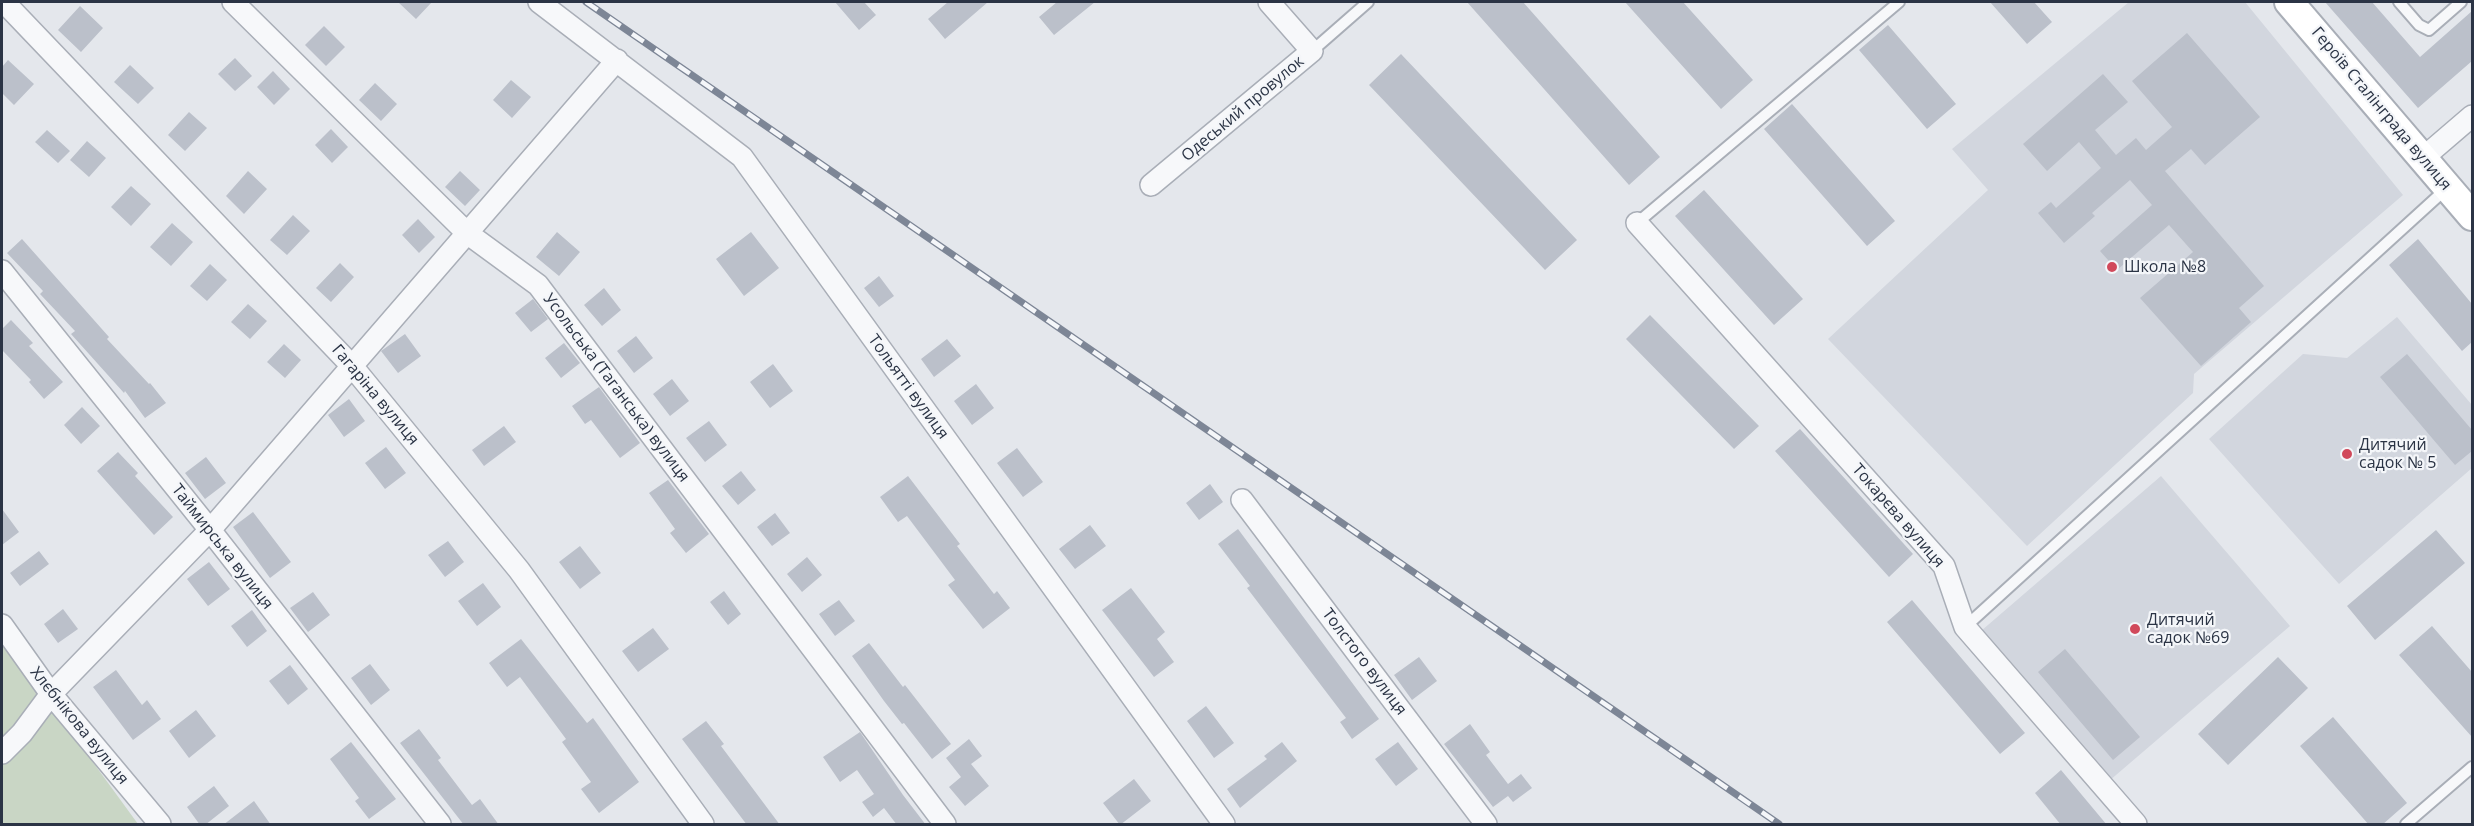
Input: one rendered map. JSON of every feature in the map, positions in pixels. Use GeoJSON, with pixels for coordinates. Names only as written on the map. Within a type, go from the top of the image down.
{"type":"FeatureCollection","features":[{"type":"Feature","properties":{"kind":"main road","name":"Героїв Сталінграда вулиця"},"geometry":{"type":"LineString","coordinates":[[2289,2],[2472,216]]}},
{"type":"Feature","properties":{"kind":"street","name":"Гагаріна вулиця"},"geometry":{"type":"LineString","coordinates":[[4,2],[352,366],[519,570],[703,825]]}},
{"type":"Feature","properties":{"kind":"street","name":"Усольська (Таганська) вулиця"},"geometry":{"type":"LineString","coordinates":[[233,2],[467,233],[538,285],[945,825]]}},
{"type":"Feature","properties":{"kind":"street","name":"Тольятті вулиця"},"geometry":{"type":"LineString","coordinates":[[539,2],[742,157],[1224,825]]}},
{"type":"Feature","properties":{"kind":"street","name":"Одеський провулок"},"geometry":{"type":"LineString","coordinates":[[1151,185],[1312,51],[1269,2]]}},
{"type":"Feature","properties":{"kind":"street"},"geometry":{"type":"LineString","coordinates":[[2,753],[22,733],[51,694],[210,530],[616,60]]}},
{"type":"Feature","properties":{"kind":"street"},"geometry":{"type":"LineString","coordinates":[[2423,158],[2472,116]]}},
{"type":"Feature","properties":{"kind":"street","name":"Токарєва вулиця"},"geometry":{"type":"LineString","coordinates":[[1637,223],[1944,566],[1965,627],[2136,825]]}},
{"type":"Feature","properties":{"kind":"street","name":"Таймирська вулиця"},"geometry":{"type":"LineString","coordinates":[[2,271],[210,530],[440,825]]}},
{"type":"Feature","properties":{"kind":"street","name":"Толстого вулиця"},"geometry":{"type":"LineString","coordinates":[[1242,500],[1486,825]]}},
{"type":"Feature","properties":{"kind":"street","name":"Хлєбнікова вулиця"},"geometry":{"type":"LineString","coordinates":[[2,625],[51,694],[160,825]]}},
{"type":"Feature","properties":{"kind":"lane"},"geometry":{"type":"LineString","coordinates":[[1312,51],[1368,2]]}},
{"type":"Feature","properties":{"kind":"lane"},"geometry":{"type":"LineString","coordinates":[[1637,223],[1899,2]]}},
{"type":"Feature","properties":{"kind":"lane"},"geometry":{"type":"LineString","coordinates":[[2399,2],[2419,25],[2428,30],[2461,2]]}},
{"type":"Feature","properties":{"kind":"lane"},"geometry":{"type":"LineString","coordinates":[[1965,627],[2448,188]]}},
{"type":"Feature","properties":{"kind":"lane"},"geometry":{"type":"LineString","coordinates":[[2406,825],[2472,767]]}},
{"type":"Feature","properties":{"kind":"shaded area","name":"Школа №8"},"geometry":{"type":"Polygon","coordinates":[[[2129,2],[2245,2],[2403,195],[2194,374],[2193,393],[2027,546],[1828,339],[1988,190],[1952,149],[2129,2]]]}},
{"type":"Feature","properties":{"kind":"shaded area","name":"Дитячий садок № 5"},"geometry":{"type":"Polygon","coordinates":[[[2397,317],[2472,405],[2472,468],[2339,584],[2209,439],[2303,354],[2347,358],[2397,317]]]}},
{"type":"Feature","properties":{"kind":"shaded area","name":"Дитячий садок №69"},"geometry":{"type":"Polygon","coordinates":[[[2161,476],[2290,626],[2109,781],[1981,631],[2161,476]]]}},
{"type":"Feature","properties":{"kind":"green space"},"geometry":{"type":"Polygon","coordinates":[[[2,637],[11,650],[138,824],[2,824],[2,637]]]}},
{"type":"Feature","properties":{"kind":"building"},"geometry":{"type":"Polygon","coordinates":[[[398,2],[432,2],[416,19],[398,2]]]}},
{"type":"Feature","properties":{"kind":"building"},"geometry":{"type":"Polygon","coordinates":[[[835,2],[864,2],[876,15],[859,30],[835,2]]]}},
{"type":"Feature","properties":{"kind":"building"},"geometry":{"type":"Polygon","coordinates":[[[948,2],[988,2],[945,39],[928,19],[948,2]]]}},
{"type":"Feature","properties":{"kind":"building"},"geometry":{"type":"Polygon","coordinates":[[[1057,2],[1095,2],[1054,35],[1039,17],[1057,2]]]}},
{"type":"Feature","properties":{"kind":"building"},"geometry":{"type":"Polygon","coordinates":[[[1467,2],[1523,2],[1660,157],[1629,185],[1467,2]]]}},
{"type":"Feature","properties":{"kind":"building"},"geometry":{"type":"Polygon","coordinates":[[[1625,2],[1683,2],[1753,80],[1721,109],[1625,2]]]}},
{"type":"Feature","properties":{"kind":"building"},"geometry":{"type":"Polygon","coordinates":[[[1990,2],[2034,2],[2052,22],[2027,44],[1990,2]]]}},
{"type":"Feature","properties":{"kind":"building"},"geometry":{"type":"Polygon","coordinates":[[[2325,2],[2372,2],[2420,57],[2472,11],[2472,61],[2418,108],[2325,2]]]}},
{"type":"Feature","properties":{"kind":"building"},"geometry":{"type":"Polygon","coordinates":[[[80,6],[103,28],[81,52],[58,30],[80,6]]]}},
{"type":"Feature","properties":{"kind":"building"},"geometry":{"type":"Polygon","coordinates":[[[1888,25],[1956,104],[1927,129],[1859,50],[1888,25]]]}},
{"type":"Feature","properties":{"kind":"building"},"geometry":{"type":"Polygon","coordinates":[[[324,26],[345,47],[326,66],[305,45],[324,26]]]}},
{"type":"Feature","properties":{"kind":"building"},"geometry":{"type":"Polygon","coordinates":[[[2187,33],[2260,117],[2205,165],[2191,149],[2165,171],[2264,286],[2239,308],[2251,322],[2201,366],[2140,298],[2193,252],[2169,225],[2117,270],[2100,251],[2152,205],[2130,180],[2092,213],[2095,216],[2064,243],[2038,213],[2051,202],[2056,208],[2101,168],[2079,142],[2047,171],[2023,144],[2103,74],[2128,102],[2095,130],[2116,155],[2136,138],[2146,150],[2172,127],[2132,81],[2187,33]]]}},
{"type":"Feature","properties":{"kind":"building"},"geometry":{"type":"Polygon","coordinates":[[[1401,54],[1577,240],[1545,270],[1369,85],[1401,54]]]}},
{"type":"Feature","properties":{"kind":"building"},"geometry":{"type":"Polygon","coordinates":[[[235,58],[252,76],[235,91],[218,74],[235,58]]]}},
{"type":"Feature","properties":{"kind":"building"},"geometry":{"type":"Polygon","coordinates":[[[8,60],[34,84],[14,105],[2,93],[2,67],[8,60]]]}},
{"type":"Feature","properties":{"kind":"building"},"geometry":{"type":"Polygon","coordinates":[[[130,65],[154,88],[138,104],[114,82],[130,65]]]}},
{"type":"Feature","properties":{"kind":"building"},"geometry":{"type":"Polygon","coordinates":[[[273,71],[290,89],[274,105],[257,87],[273,71]]]}},
{"type":"Feature","properties":{"kind":"building"},"geometry":{"type":"Polygon","coordinates":[[[511,80],[531,97],[512,118],[493,100],[511,80]]]}},
{"type":"Feature","properties":{"kind":"building"},"geometry":{"type":"Polygon","coordinates":[[[375,83],[397,104],[381,121],[359,100],[375,83]]]}},
{"type":"Feature","properties":{"kind":"building"},"geometry":{"type":"Polygon","coordinates":[[[1792,104],[1895,221],[1867,246],[1764,129],[1792,104]]]}},
{"type":"Feature","properties":{"kind":"building"},"geometry":{"type":"Polygon","coordinates":[[[189,112],[207,128],[185,151],[168,135],[189,112]]]}},
{"type":"Feature","properties":{"kind":"building"},"geometry":{"type":"Polygon","coordinates":[[[331,129],[348,147],[332,163],[315,145],[331,129]]]}},
{"type":"Feature","properties":{"kind":"building"},"geometry":{"type":"Polygon","coordinates":[[[47,130],[70,151],[58,163],[35,142],[47,130]]]}},
{"type":"Feature","properties":{"kind":"building"},"geometry":{"type":"Polygon","coordinates":[[[87,141],[106,158],[89,177],[70,160],[87,141]]]}},
{"type":"Feature","properties":{"kind":"building"},"geometry":{"type":"Polygon","coordinates":[[[248,171],[267,189],[244,214],[226,196],[248,171]]]}},
{"type":"Feature","properties":{"kind":"building"},"geometry":{"type":"Polygon","coordinates":[[[460,171],[480,190],[465,206],[445,187],[460,171]]]}},
{"type":"Feature","properties":{"kind":"building"},"geometry":{"type":"Polygon","coordinates":[[[131,186],[151,204],[131,226],[111,207],[131,186]]]}},
{"type":"Feature","properties":{"kind":"building"},"geometry":{"type":"Polygon","coordinates":[[[1704,190],[1803,299],[1774,325],[1675,216],[1704,190]]]}},
{"type":"Feature","properties":{"kind":"building"},"geometry":{"type":"Polygon","coordinates":[[[293,215],[310,231],[287,255],[270,240],[293,215]]]}},
{"type":"Feature","properties":{"kind":"building"},"geometry":{"type":"Polygon","coordinates":[[[418,219],[435,237],[419,253],[402,235],[418,219]]]}},
{"type":"Feature","properties":{"kind":"building"},"geometry":{"type":"Polygon","coordinates":[[[172,223],[193,242],[171,266],[150,247],[172,223]]]}},
{"type":"Feature","properties":{"kind":"building"},"geometry":{"type":"Polygon","coordinates":[[[557,232],[580,252],[559,276],[536,257],[557,232]]]}},
{"type":"Feature","properties":{"kind":"building"},"geometry":{"type":"Polygon","coordinates":[[[751,232],[779,268],[744,296],[716,259],[751,232]]]}},
{"type":"Feature","properties":{"kind":"building"},"geometry":{"type":"Polygon","coordinates":[[[22,239],[109,337],[107,339],[166,403],[145,418],[125,391],[124,393],[71,334],[75,331],[40,294],[43,291],[7,253],[22,239]]]}},
{"type":"Feature","properties":{"kind":"building"},"geometry":{"type":"Polygon","coordinates":[[[2418,239],[2472,304],[2472,342],[2462,351],[2389,265],[2418,239]]]}},
{"type":"Feature","properties":{"kind":"building"},"geometry":{"type":"Polygon","coordinates":[[[340,263],[354,277],[331,302],[316,288],[340,263]]]}},
{"type":"Feature","properties":{"kind":"building"},"geometry":{"type":"Polygon","coordinates":[[[210,264],[227,280],[207,301],[190,286],[210,264]]]}},
{"type":"Feature","properties":{"kind":"building"},"geometry":{"type":"Polygon","coordinates":[[[879,276],[894,296],[879,307],[864,288],[879,276]]]}},
{"type":"Feature","properties":{"kind":"building"},"geometry":{"type":"Polygon","coordinates":[[[604,288],[621,310],[602,326],[584,305],[604,288]]]}},
{"type":"Feature","properties":{"kind":"building"},"geometry":{"type":"Polygon","coordinates":[[[533,299],[548,319],[531,332],[515,313],[533,299]]]}},
{"type":"Feature","properties":{"kind":"building"},"geometry":{"type":"Polygon","coordinates":[[[248,304],[267,321],[250,339],[231,322],[248,304]]]}},
{"type":"Feature","properties":{"kind":"building"},"geometry":{"type":"Polygon","coordinates":[[[1650,315],[1759,426],[1734,449],[1626,339],[1650,315]]]}},
{"type":"Feature","properties":{"kind":"building"},"geometry":{"type":"Polygon","coordinates":[[[11,320],[33,343],[29,346],[63,382],[44,399],[29,382],[31,380],[2,350],[2,329],[11,320]]]}},
{"type":"Feature","properties":{"kind":"building"},"geometry":{"type":"Polygon","coordinates":[[[405,334],[421,356],[398,373],[381,351],[405,334]]]}},
{"type":"Feature","properties":{"kind":"building"},"geometry":{"type":"Polygon","coordinates":[[[636,336],[653,358],[634,373],[617,351],[636,336]]]}},
{"type":"Feature","properties":{"kind":"building"},"geometry":{"type":"Polygon","coordinates":[[[947,339],[961,356],[934,377],[921,359],[947,339]]]}},
{"type":"Feature","properties":{"kind":"building"},"geometry":{"type":"Polygon","coordinates":[[[564,343],[580,363],[561,378],[545,358],[564,343]]]}},
{"type":"Feature","properties":{"kind":"building"},"geometry":{"type":"Polygon","coordinates":[[[284,344],[301,360],[285,378],[267,362],[284,344]]]}},
{"type":"Feature","properties":{"kind":"building"},"geometry":{"type":"Polygon","coordinates":[[[2407,354],[2472,430],[2472,451],[2455,465],[2380,377],[2407,354]]]}},
{"type":"Feature","properties":{"kind":"building"},"geometry":{"type":"Polygon","coordinates":[[[773,364],[793,391],[770,408],[750,382],[773,364]]]}},
{"type":"Feature","properties":{"kind":"building"},"geometry":{"type":"Polygon","coordinates":[[[672,379],[689,401],[670,416],[653,394],[672,379]]]}},
{"type":"Feature","properties":{"kind":"building"},"geometry":{"type":"Polygon","coordinates":[[[976,384],[994,408],[972,425],[954,401],[976,384]]]}},
{"type":"Feature","properties":{"kind":"building"},"geometry":{"type":"Polygon","coordinates":[[[599,387],[640,443],[620,458],[591,420],[585,424],[572,406],[599,387]]]}},
{"type":"Feature","properties":{"kind":"building"},"geometry":{"type":"Polygon","coordinates":[[[349,399],[365,421],[344,437],[328,415],[349,399]]]}},
{"type":"Feature","properties":{"kind":"building"},"geometry":{"type":"Polygon","coordinates":[[[82,407],[100,426],[81,444],[64,425],[82,407]]]}},
{"type":"Feature","properties":{"kind":"building"},"geometry":{"type":"Polygon","coordinates":[[[709,421],[727,445],[705,462],[686,438],[709,421]]]}},
{"type":"Feature","properties":{"kind":"building"},"geometry":{"type":"Polygon","coordinates":[[[504,426],[516,442],[484,466],[472,450],[504,426]]]}},
{"type":"Feature","properties":{"kind":"building"},"geometry":{"type":"Polygon","coordinates":[[[1800,429],[1913,554],[1889,577],[1775,451],[1800,429]]]}},
{"type":"Feature","properties":{"kind":"building"},"geometry":{"type":"Polygon","coordinates":[[[386,447],[406,473],[385,489],[365,463],[386,447]]]}},
{"type":"Feature","properties":{"kind":"building"},"geometry":{"type":"Polygon","coordinates":[[[1017,448],[1043,482],[1023,497],[997,463],[1017,448]]]}},
{"type":"Feature","properties":{"kind":"building"},"geometry":{"type":"Polygon","coordinates":[[[118,452],[138,473],[135,476],[173,517],[154,535],[97,471],[118,452]]]}},
{"type":"Feature","properties":{"kind":"building"},"geometry":{"type":"Polygon","coordinates":[[[206,457],[226,483],[205,499],[185,473],[206,457]]]}},
{"type":"Feature","properties":{"kind":"building"},"geometry":{"type":"Polygon","coordinates":[[[741,471],[756,490],[738,505],[722,486],[741,471]]]}},
{"type":"Feature","properties":{"kind":"building"},"geometry":{"type":"Polygon","coordinates":[[[908,476],[960,544],[957,546],[994,594],[997,591],[1010,608],[983,629],[948,585],[955,580],[907,516],[898,522],[880,497],[908,476]]]}},
{"type":"Feature","properties":{"kind":"building"},"geometry":{"type":"Polygon","coordinates":[[[668,480],[709,534],[686,553],[670,533],[675,529],[649,493],[668,480]]]}},
{"type":"Feature","properties":{"kind":"building"},"geometry":{"type":"Polygon","coordinates":[[[1210,484],[1223,502],[1199,520],[1186,503],[1210,484]]]}},
{"type":"Feature","properties":{"kind":"building"},"geometry":{"type":"Polygon","coordinates":[[[2,509],[19,532],[2,545],[2,509]]]}},
{"type":"Feature","properties":{"kind":"building"},"geometry":{"type":"Polygon","coordinates":[[[253,512],[291,562],[270,578],[233,527],[253,512]]]}},
{"type":"Feature","properties":{"kind":"building"},"geometry":{"type":"Polygon","coordinates":[[[775,513],[790,533],[772,546],[757,527],[775,513]]]}},
{"type":"Feature","properties":{"kind":"building"},"geometry":{"type":"Polygon","coordinates":[[[1090,525],[1106,546],[1075,569],[1059,549],[1090,525]]]}},
{"type":"Feature","properties":{"kind":"building"},"geometry":{"type":"Polygon","coordinates":[[[1238,529],[1379,719],[1352,739],[1340,722],[1346,718],[1247,588],[1250,586],[1218,544],[1238,529]]]}},
{"type":"Feature","properties":{"kind":"building"},"geometry":{"type":"Polygon","coordinates":[[[2436,530],[2465,563],[2375,640],[2347,606],[2436,530]]]}},
{"type":"Feature","properties":{"kind":"building"},"geometry":{"type":"Polygon","coordinates":[[[448,541],[464,562],[445,577],[428,555],[448,541]]]}},
{"type":"Feature","properties":{"kind":"building"},"geometry":{"type":"Polygon","coordinates":[[[580,546],[601,573],[580,589],[559,562],[580,546]]]}},
{"type":"Feature","properties":{"kind":"building"},"geometry":{"type":"Polygon","coordinates":[[[39,551],[49,564],[20,586],[10,573],[39,551]]]}},
{"type":"Feature","properties":{"kind":"building"},"geometry":{"type":"Polygon","coordinates":[[[807,557],[822,575],[802,592],[787,574],[807,557]]]}},
{"type":"Feature","properties":{"kind":"building"},"geometry":{"type":"Polygon","coordinates":[[[209,562],[230,589],[208,606],[187,579],[209,562]]]}},
{"type":"Feature","properties":{"kind":"building"},"geometry":{"type":"Polygon","coordinates":[[[483,583],[501,607],[477,626],[458,601],[483,583]]]}},
{"type":"Feature","properties":{"kind":"building"},"geometry":{"type":"Polygon","coordinates":[[[1131,588],[1165,632],[1157,639],[1174,662],[1154,677],[1102,610],[1131,588]]]}},
{"type":"Feature","properties":{"kind":"building"},"geometry":{"type":"Polygon","coordinates":[[[724,591],[741,614],[728,625],[710,602],[724,591]]]}},
{"type":"Feature","properties":{"kind":"building"},"geometry":{"type":"Polygon","coordinates":[[[313,592],[330,615],[308,632],[290,608],[313,592]]]}},
{"type":"Feature","properties":{"kind":"building"},"geometry":{"type":"Polygon","coordinates":[[[839,600],[855,621],[835,636],[819,614],[839,600]]]}},
{"type":"Feature","properties":{"kind":"building"},"geometry":{"type":"Polygon","coordinates":[[[1912,600],[2025,733],[2000,754],[1887,622],[1912,600]]]}},
{"type":"Feature","properties":{"kind":"building"},"geometry":{"type":"Polygon","coordinates":[[[63,609],[78,629],[58,643],[44,624],[63,609]]]}},
{"type":"Feature","properties":{"kind":"building"},"geometry":{"type":"Polygon","coordinates":[[[252,610],[267,631],[247,647],[231,626],[252,610]]]}},
{"type":"Feature","properties":{"kind":"building"},"geometry":{"type":"Polygon","coordinates":[[[2432,626],[2472,672],[2472,737],[2399,655],[2432,626]]]}},
{"type":"Feature","properties":{"kind":"building"},"geometry":{"type":"Polygon","coordinates":[[[653,628],[669,649],[638,672],[622,651],[653,628]]]}},
{"type":"Feature","properties":{"kind":"building"},"geometry":{"type":"Polygon","coordinates":[[[521,639],[587,723],[593,718],[639,782],[599,813],[581,789],[591,782],[562,742],[566,739],[520,677],[507,687],[489,663],[521,639]]]}},
{"type":"Feature","properties":{"kind":"building"},"geometry":{"type":"Polygon","coordinates":[[[869,643],[951,744],[932,759],[884,701],[852,656],[869,643]]]}},
{"type":"Feature","properties":{"kind":"building"},"geometry":{"type":"Polygon","coordinates":[[[2065,649],[2140,737],[2113,760],[2038,672],[2065,649]]]}},
{"type":"Feature","properties":{"kind":"building"},"geometry":{"type":"Polygon","coordinates":[[[1419,657],[1437,681],[1412,700],[1394,675],[1419,657]]]}},
{"type":"Feature","properties":{"kind":"building"},"geometry":{"type":"Polygon","coordinates":[[[2278,657],[2308,688],[2228,765],[2198,734],[2278,657]]]}},
{"type":"Feature","properties":{"kind":"building"},"geometry":{"type":"Polygon","coordinates":[[[370,664],[390,690],[371,705],[351,678],[370,664]]]}},
{"type":"Feature","properties":{"kind":"building"},"geometry":{"type":"Polygon","coordinates":[[[290,665],[308,689],[288,705],[269,681],[290,665]]]}},
{"type":"Feature","properties":{"kind":"building"},"geometry":{"type":"Polygon","coordinates":[[[116,670],[142,705],[147,700],[161,719],[133,740],[93,687],[116,670]]]}},
{"type":"Feature","properties":{"kind":"building"},"geometry":{"type":"Polygon","coordinates":[[[1206,706],[1234,743],[1214,758],[1187,721],[1206,706]]]}},
{"type":"Feature","properties":{"kind":"building"},"geometry":{"type":"Polygon","coordinates":[[[196,710],[216,736],[189,758],[169,731],[196,710]]]}},
{"type":"Feature","properties":{"kind":"building"},"geometry":{"type":"Polygon","coordinates":[[[2333,717],[2407,803],[2382,825],[2369,825],[2300,746],[2333,717]]]}},
{"type":"Feature","properties":{"kind":"building"},"geometry":{"type":"Polygon","coordinates":[[[706,721],[724,744],[721,746],[780,825],[747,825],[682,739],[706,721]]]}},
{"type":"Feature","properties":{"kind":"building"},"geometry":{"type":"Polygon","coordinates":[[[1470,724],[1490,752],[1486,755],[1508,784],[1521,774],[1532,788],[1513,802],[1508,796],[1493,807],[1444,744],[1470,724]]]}},
{"type":"Feature","properties":{"kind":"building"},"geometry":{"type":"Polygon","coordinates":[[[419,729],[441,758],[438,760],[472,805],[480,799],[499,825],[464,825],[400,743],[419,729]]]}},
{"type":"Feature","properties":{"kind":"building"},"geometry":{"type":"Polygon","coordinates":[[[860,732],[926,825],[897,825],[884,808],[873,817],[862,802],[874,794],[857,770],[840,782],[823,757],[860,732]]]}},
{"type":"Feature","properties":{"kind":"building"},"geometry":{"type":"Polygon","coordinates":[[[969,739],[982,756],[971,764],[989,786],[965,806],[949,787],[961,777],[946,758],[969,739]]]}},
{"type":"Feature","properties":{"kind":"building"},"geometry":{"type":"Polygon","coordinates":[[[351,742],[396,799],[369,819],[355,801],[359,798],[330,759],[351,742]]]}},
{"type":"Feature","properties":{"kind":"building"},"geometry":{"type":"Polygon","coordinates":[[[1282,742],[1297,761],[1240,808],[1227,789],[1267,759],[1264,756],[1282,742]]]}},
{"type":"Feature","properties":{"kind":"building"},"geometry":{"type":"Polygon","coordinates":[[[1398,742],[1418,769],[1396,786],[1375,759],[1398,742]]]}},
{"type":"Feature","properties":{"kind":"building"},"geometry":{"type":"Polygon","coordinates":[[[2061,770],[2107,825],[2061,825],[2035,793],[2061,770]]]}},
{"type":"Feature","properties":{"kind":"building"},"geometry":{"type":"Polygon","coordinates":[[[1134,779],[1151,801],[1120,825],[1103,803],[1134,779]]]}},
{"type":"Feature","properties":{"kind":"building"},"geometry":{"type":"Polygon","coordinates":[[[214,786],[229,806],[205,825],[200,825],[187,807],[214,786]]]}},
{"type":"Feature","properties":{"kind":"building"},"geometry":{"type":"Polygon","coordinates":[[[254,801],[271,825],[223,825],[254,801]]]}},
{"type":"Feature","properties":{"kind":"railway"},"geometry":{"type":"LineString","coordinates":[[586,2],[1779,824]]}},
{"type":"Feature","properties":{"kind":"place","name":"Школа №8"},"geometry":{"type":"Point","coordinates":[2112,267]}},
{"type":"Feature","properties":{"kind":"place","name":"Дитячий садок № 5"},"geometry":{"type":"Point","coordinates":[2347,454]}},
{"type":"Feature","properties":{"kind":"place","name":"Дитячий садок №69"},"geometry":{"type":"Point","coordinates":[2135,629]}}]}
